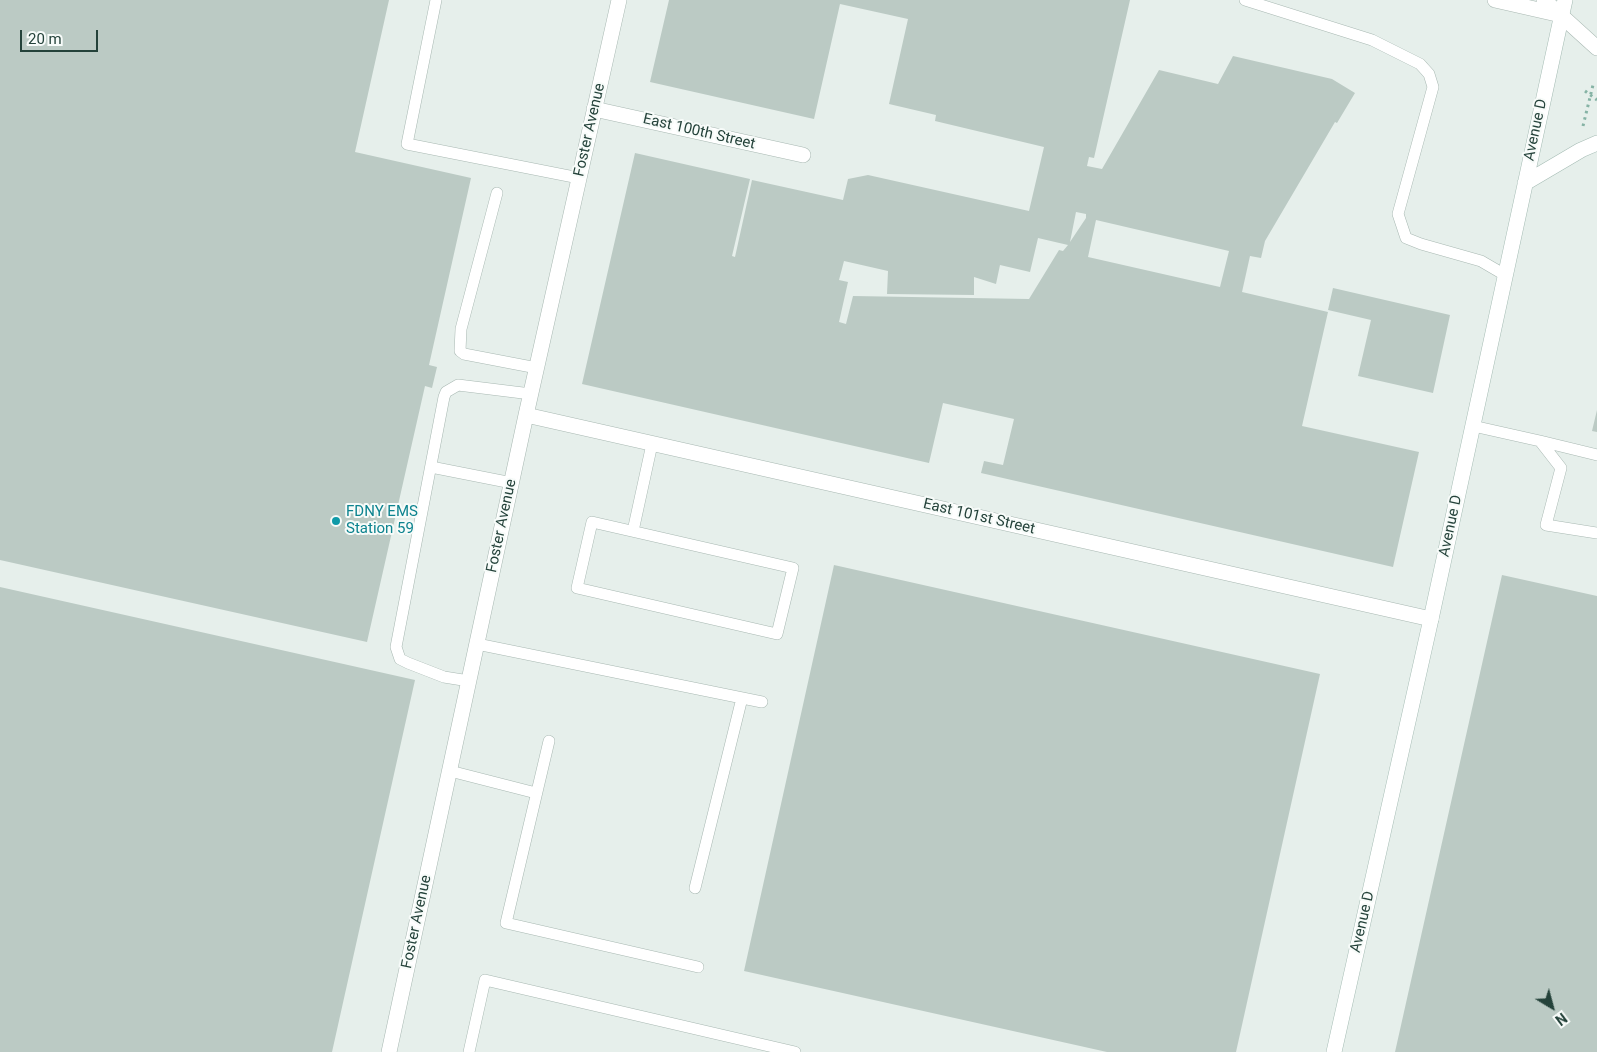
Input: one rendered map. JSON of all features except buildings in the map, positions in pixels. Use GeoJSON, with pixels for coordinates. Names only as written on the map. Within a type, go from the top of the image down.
{"type":"FeatureCollection","features":[{"type":"Feature","properties":{"kind":"street","name":"Foster Avenue"},"geometry":{"type":"LineString","coordinates":[[389,1052],[536,368],[619,0]]}},
{"type":"Feature","properties":{"kind":"street"},"geometry":{"type":"LineString","coordinates":[[1495,0],[1561,15]]}},
{"type":"Feature","properties":{"kind":"street"},"geometry":{"type":"LineString","coordinates":[[1544,0],[1597,48]]}},
{"type":"Feature","properties":{"kind":"street","name":"Avenue D"},"geometry":{"type":"LineString","coordinates":[[1334,1052],[1431,620],[1565,0]]}},
{"type":"Feature","properties":{"kind":"street","name":"East 100th Street"},"geometry":{"type":"LineString","coordinates":[[594,109],[803,155]]}},
{"type":"Feature","properties":{"kind":"street"},"geometry":{"type":"LineString","coordinates":[[1525,183],[1581,150],[1597,143]]}},
{"type":"Feature","properties":{"kind":"street","name":"East 101st Street"},"geometry":{"type":"LineString","coordinates":[[526,415],[1431,620]]}},
{"type":"Feature","properties":{"kind":"lane"},"geometry":{"type":"LineString","coordinates":[[436,0],[407,144],[579,178]]}},
{"type":"Feature","properties":{"kind":"lane"},"geometry":{"type":"LineString","coordinates":[[1244,0],[1372,40],[1420,64],[1428,74],[1433,87],[1398,214],[1406,238],[1481,261],[1505,275]]}},
{"type":"Feature","properties":{"kind":"lane"},"geometry":{"type":"LineString","coordinates":[[497,193],[461,329],[460,351],[464,354],[536,368]]}},
{"type":"Feature","properties":{"kind":"lane"},"geometry":{"type":"LineString","coordinates":[[469,681],[444,677],[400,659],[396,647],[444,397],[451,387],[458,385],[531,394]]}},
{"type":"Feature","properties":{"kind":"lane"},"geometry":{"type":"LineString","coordinates":[[1473,426],[1597,455]]}},
{"type":"Feature","properties":{"kind":"lane"},"geometry":{"type":"LineString","coordinates":[[1540,441],[1561,468],[1546,525],[1597,533]]}},
{"type":"Feature","properties":{"kind":"lane"},"geometry":{"type":"LineString","coordinates":[[633,531],[652,444]]}},
{"type":"Feature","properties":{"kind":"lane"},"geometry":{"type":"LineString","coordinates":[[431,467],[512,483]]}},
{"type":"Feature","properties":{"kind":"lane"},"geometry":{"type":"LineString","coordinates":[[592,522],[633,531],[793,568],[777,634],[577,588],[592,522]]}},
{"type":"Feature","properties":{"kind":"lane"},"geometry":{"type":"LineString","coordinates":[[477,644],[762,702]]}},
{"type":"Feature","properties":{"kind":"lane"},"geometry":{"type":"LineString","coordinates":[[695,888],[742,698]]}},
{"type":"Feature","properties":{"kind":"lane"},"geometry":{"type":"LineString","coordinates":[[549,741],[506,923],[698,967]]}},
{"type":"Feature","properties":{"kind":"lane"},"geometry":{"type":"LineString","coordinates":[[450,771],[536,793]]}},
{"type":"Feature","properties":{"kind":"lane"},"geometry":{"type":"LineString","coordinates":[[469,1052],[485,980],[795,1052]]}},
{"type":"Feature","properties":{"kind":"path"},"geometry":{"type":"LineString","coordinates":[[1582,128],[1593,85]]}},
{"type":"Feature","properties":{"kind":"path"},"geometry":{"type":"LineString","coordinates":[[1585,91],[1597,100]]}},
{"type":"Feature","properties":{"kind":"place","name":"FDNY EMS Station 59"},"geometry":{"type":"Point","coordinates":[336,521]}}]}
